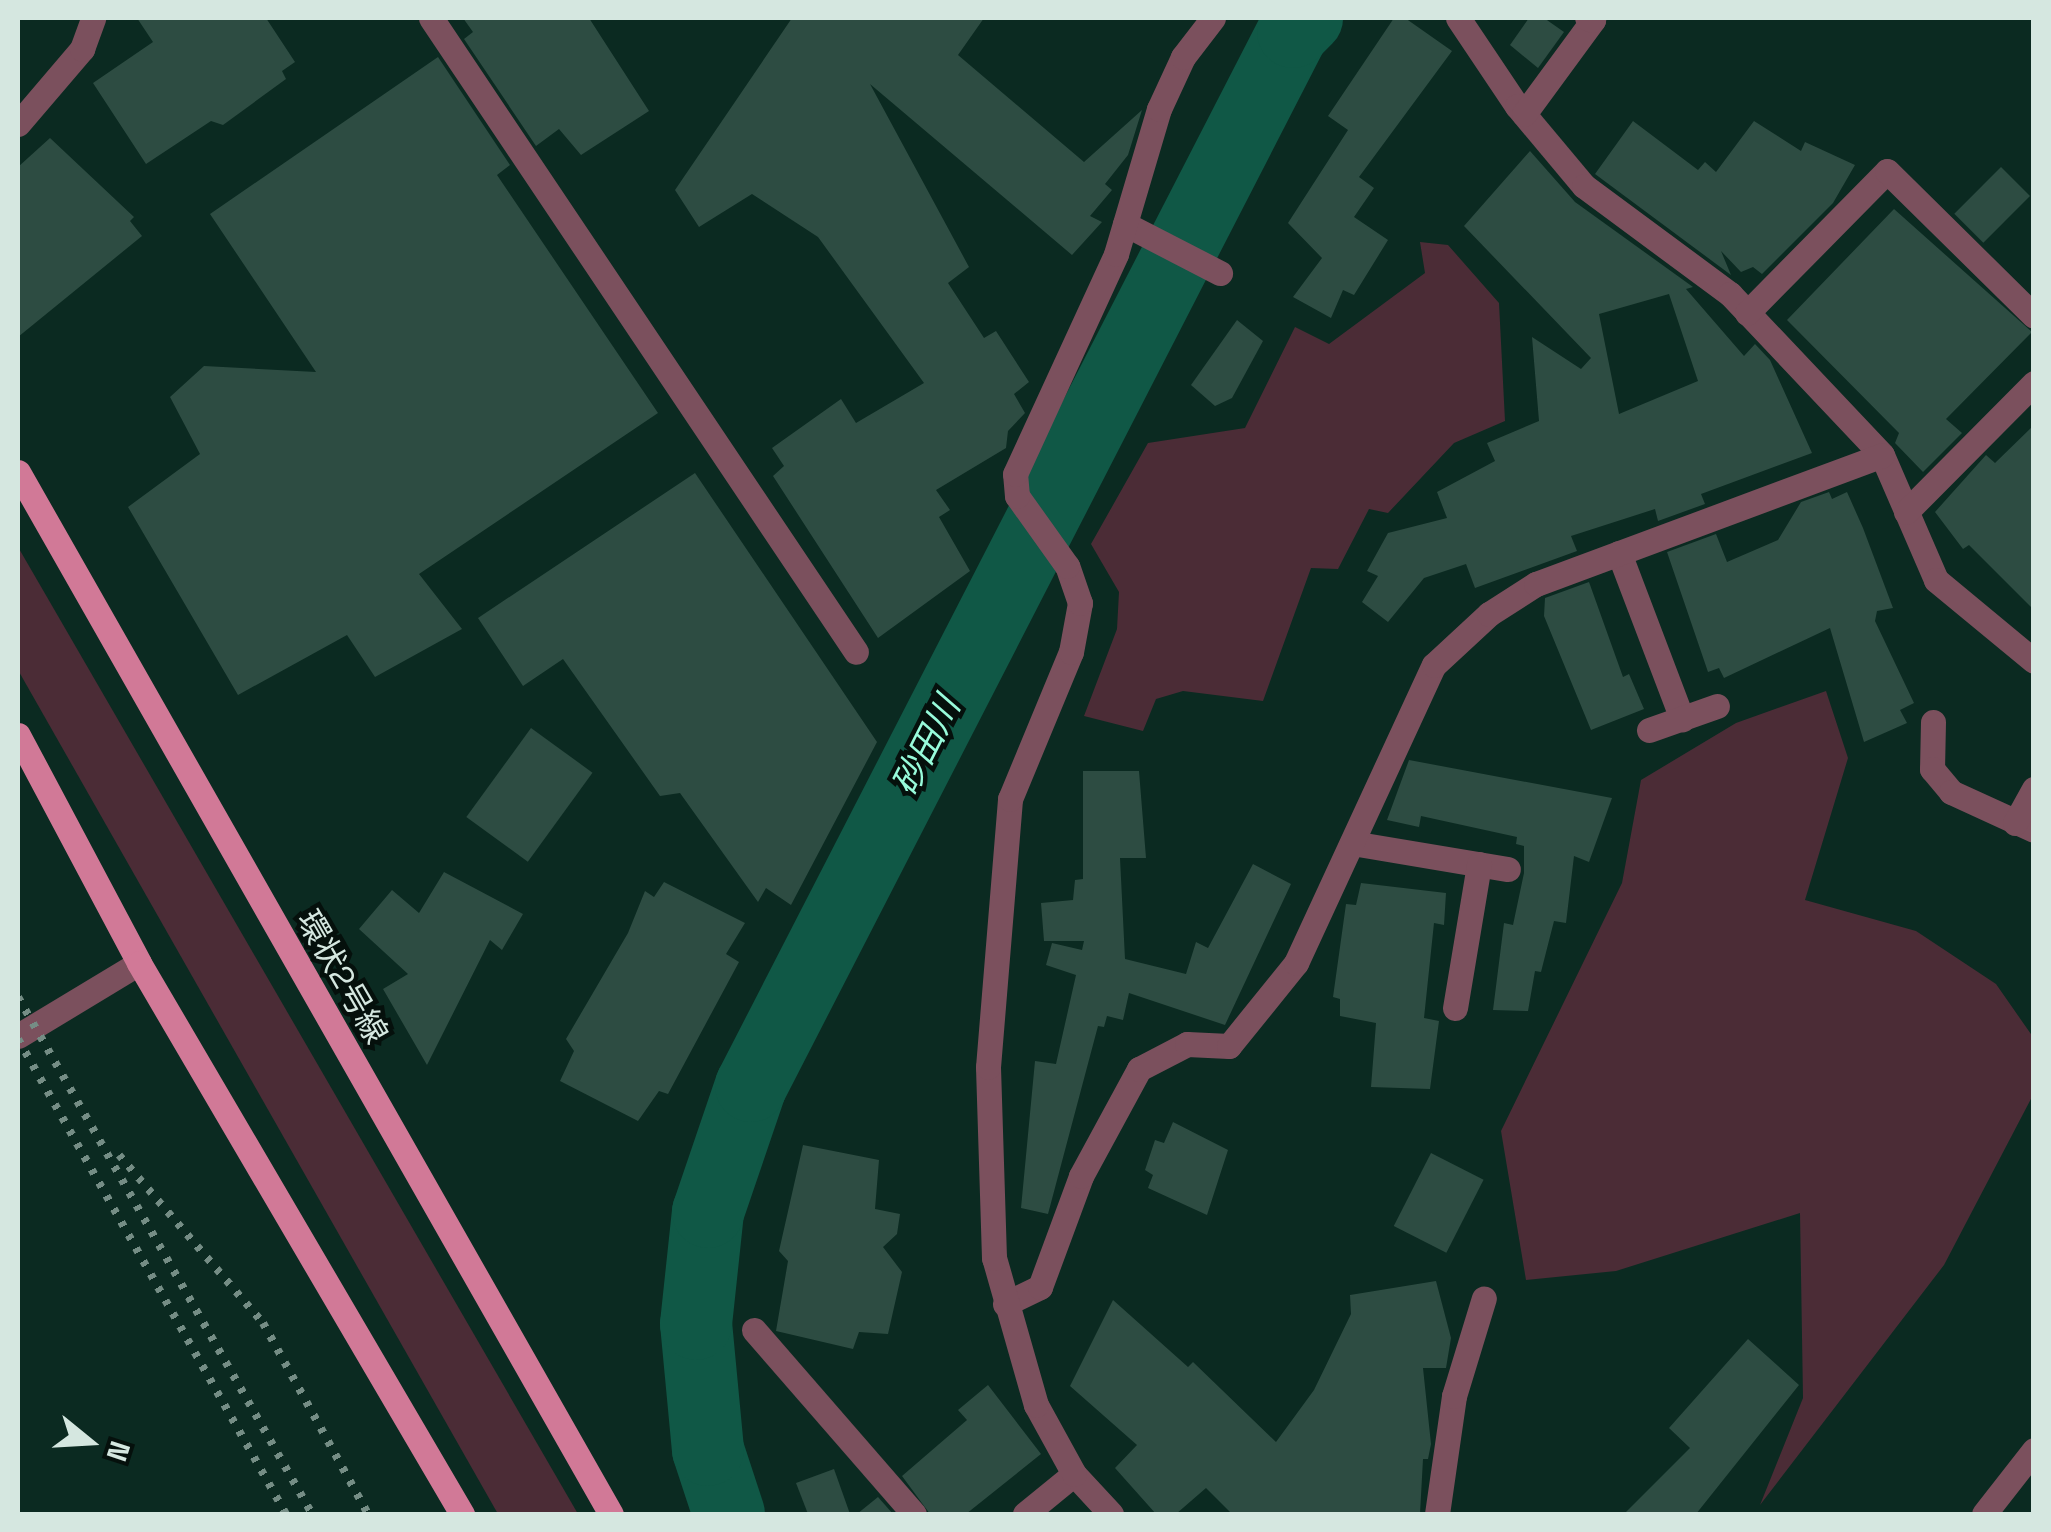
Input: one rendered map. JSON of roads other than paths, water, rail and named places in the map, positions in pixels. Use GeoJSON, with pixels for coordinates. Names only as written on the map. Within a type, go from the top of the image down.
{"type":"FeatureCollection","features":[{"type":"Feature","properties":{"kind":"main road","name":"環状2号線"},"geometry":{"type":"LineString","coordinates":[[18,472],[611,1514]]}},
{"type":"Feature","properties":{"kind":"main road"},"geometry":{"type":"LineString","coordinates":[[18,736],[139,963],[462,1514]]}},
{"type":"Feature","properties":{"kind":"street"},"geometry":{"type":"LineString","coordinates":[[18,124],[82,49],[93,18]]}},
{"type":"Feature","properties":{"kind":"street"},"geometry":{"type":"LineString","coordinates":[[431,18],[856,652]]}},
{"type":"Feature","properties":{"kind":"street"},"geometry":{"type":"LineString","coordinates":[[1110,1514],[1074,1474],[1036,1404],[994,1258],[988,1127],[999,892],[1010,799],[1072,652],[1080,603],[1066,566],[1016,496],[1015,474],[1125,224],[1160,109],[1183,57],[1213,18]]}},
{"type":"Feature","properties":{"kind":"street"},"geometry":{"type":"LineString","coordinates":[[1458,18],[1524,114],[1584,186],[1748,313],[1882,455],[1936,580],[2034,661]]}},
{"type":"Feature","properties":{"kind":"street"},"geometry":{"type":"LineString","coordinates":[[1524,114],[1592,20],[1588,18]]}},
{"type":"Feature","properties":{"kind":"street"},"geometry":{"type":"LineString","coordinates":[[1748,313],[1888,172],[2034,316]]}},
{"type":"Feature","properties":{"kind":"street"},"geometry":{"type":"LineString","coordinates":[[1125,224],[1220,273]]}},
{"type":"Feature","properties":{"kind":"street"},"geometry":{"type":"LineString","coordinates":[[1906,512],[2034,383]]}},
{"type":"Feature","properties":{"kind":"street"},"geometry":{"type":"LineString","coordinates":[[1005,1304],[1040,1287],[1080,1176],[1140,1069],[1186,1044],[1230,1046],[1296,963],[1434,665],[1489,614],[1536,584],[1882,455]]}},
{"type":"Feature","properties":{"kind":"street"},"geometry":{"type":"LineString","coordinates":[[1619,553],[1682,719]]}},
{"type":"Feature","properties":{"kind":"street"},"geometry":{"type":"LineString","coordinates":[[1649,730],[1717,706]]}},
{"type":"Feature","properties":{"kind":"street"},"geometry":{"type":"LineString","coordinates":[[1934,722],[1932,769],[1950,792],[2024,827],[2034,789]]}},
{"type":"Feature","properties":{"kind":"street"},"geometry":{"type":"LineString","coordinates":[[1352,843],[1508,869]]}},
{"type":"Feature","properties":{"kind":"street"},"geometry":{"type":"LineString","coordinates":[[1454,1008],[1479,864]]}},
{"type":"Feature","properties":{"kind":"street"},"geometry":{"type":"LineString","coordinates":[[18,1036],[139,963]]}},
{"type":"Feature","properties":{"kind":"street"},"geometry":{"type":"LineString","coordinates":[[1437,1514],[1454,1396],[1484,1298]]}},
{"type":"Feature","properties":{"kind":"street"},"geometry":{"type":"LineString","coordinates":[[754,1330],[914,1514]]}},
{"type":"Feature","properties":{"kind":"street"},"geometry":{"type":"LineString","coordinates":[[1984,1514],[2034,1450]]}},
{"type":"Feature","properties":{"kind":"street"},"geometry":{"type":"LineString","coordinates":[[1025,1514],[1074,1474]]}},
{"type":"Feature","properties":{"kind":"waterway","name":"砂田川"},"geometry":{"type":"LineString","coordinates":[[729,1514],[708,1450],[696,1324],[708,1212],[751,1086],[1293,32],[1307,18]]}},
{"type":"Feature","properties":{"kind":"railway"},"geometry":{"type":"LineString","coordinates":[[18,997],[312,1514]]}},
{"type":"Feature","properties":{"kind":"railway"},"geometry":{"type":"LineString","coordinates":[[18,1039],[286,1514]]}},
{"type":"Feature","properties":{"kind":"railway"},"geometry":{"type":"LineString","coordinates":[[119,1155],[263,1323],[368,1514]]}}]}
